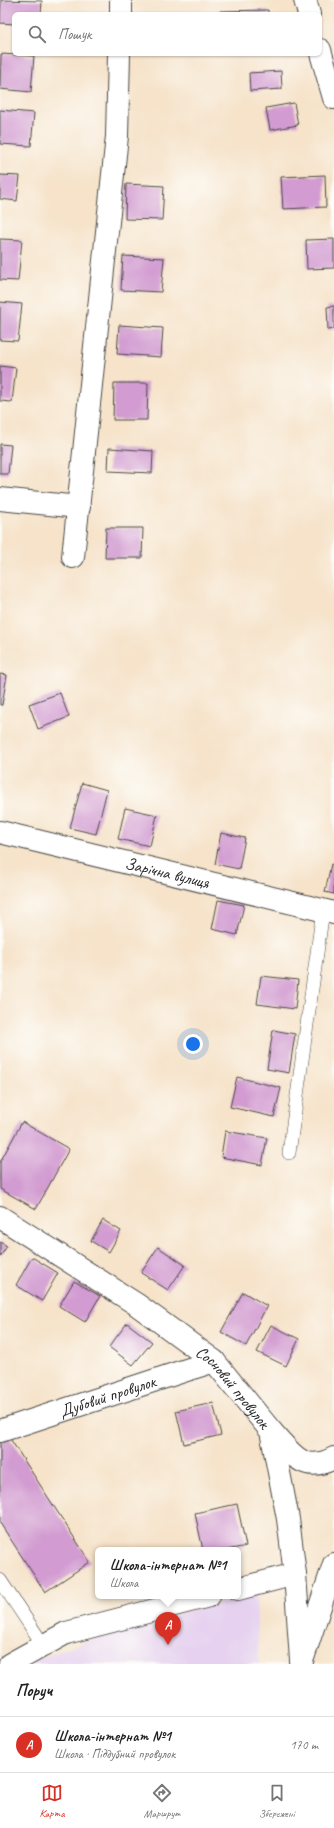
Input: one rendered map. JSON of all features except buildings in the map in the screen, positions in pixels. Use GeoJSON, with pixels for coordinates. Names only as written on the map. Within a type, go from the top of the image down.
{"type":"FeatureCollection","features":[{"type":"Feature","properties":{"kind":"street"},"geometry":{"type":"LineString","coordinates":[[121,0],[121,12]]}},
{"type":"Feature","properties":{"kind":"street"},"geometry":{"type":"LineString","coordinates":[[305,0],[309,12]]}},
{"type":"Feature","properties":{"kind":"street"},"geometry":{"type":"LineString","coordinates":[[73,557],[117,136],[119,56]]}},
{"type":"Feature","properties":{"kind":"street"},"geometry":{"type":"LineString","coordinates":[[322,56],[334,98]]}},
{"type":"Feature","properties":{"kind":"street"},"geometry":{"type":"LineString","coordinates":[[0,499],[79,507]]}},
{"type":"Feature","properties":{"kind":"street","name":"Зарічна вулиця"},"geometry":{"type":"LineString","coordinates":[[0,832],[329,912]]}},
{"type":"Feature","properties":{"kind":"street","name":"Сосновий провулок"},"geometry":{"type":"LineString","coordinates":[[0,1217],[136,1304],[214,1361],[271,1431],[288,1519],[295,1574],[301,1662]]}},
{"type":"Feature","properties":{"kind":"street","name":"Дубовий провулок"},"geometry":{"type":"LineString","coordinates":[[0,1431],[214,1361]]}},
{"type":"Feature","properties":{"kind":"street"},"geometry":{"type":"LineString","coordinates":[[271,1431],[295,1457],[306,1464],[319,1464],[334,1458]]}},
{"type":"Feature","properties":{"kind":"street"},"geometry":{"type":"LineString","coordinates":[[301,1662],[334,1564]]}},
{"type":"Feature","properties":{"kind":"street"},"geometry":{"type":"LineString","coordinates":[[241,1587],[295,1574]]}},
{"type":"Feature","properties":{"kind":"street"},"geometry":{"type":"LineString","coordinates":[[10,1664],[66,1633],[197,1599]]}},
{"type":"Feature","properties":{"kind":"lane"},"geometry":{"type":"LineString","coordinates":[[289,1153],[329,912]]}},
{"type":"Feature","properties":{"kind":"lane"},"geometry":{"type":"LineString","coordinates":[[0,1580],[44,1646]]}},
{"type":"Feature","properties":{"kind":"shaded area"},"geometry":{"type":"Polygon","coordinates":[[[256,1594],[259,1664],[23,1664],[133,1625],[256,1594]]]}},
{"type":"Feature","properties":{"kind":"place","name":"Школа-інтернат №1"},"geometry":{"type":"Point","coordinates":[168,1645]}}]}
